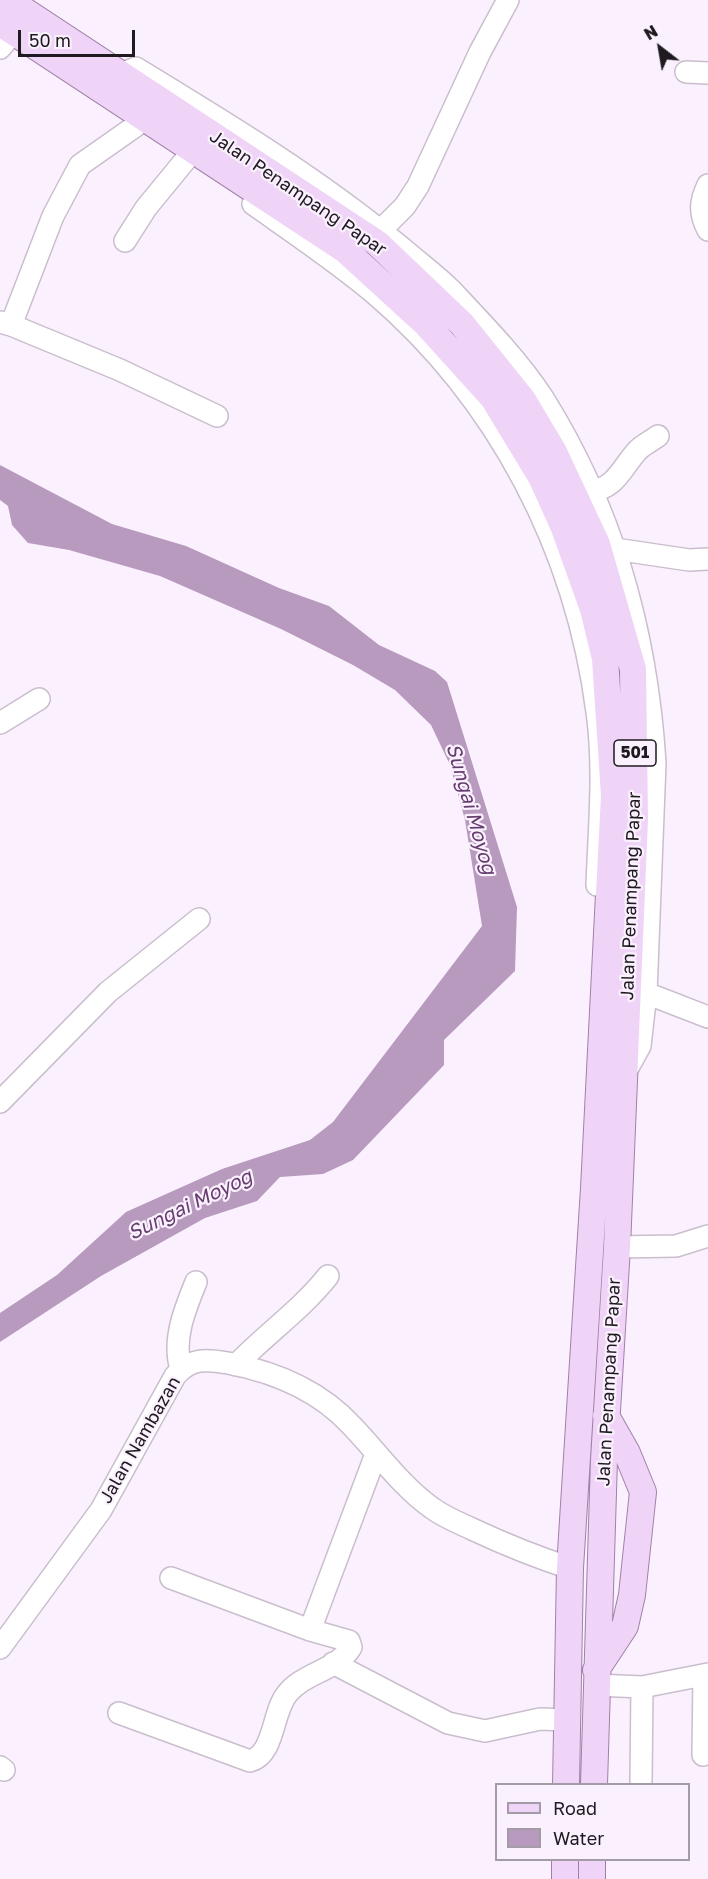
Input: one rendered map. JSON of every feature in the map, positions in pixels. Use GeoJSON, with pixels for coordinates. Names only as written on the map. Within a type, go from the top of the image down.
{"type":"FeatureCollection","features":[{"type":"Feature","properties":{"kind":"main road","name":"Jalan Penampang Papar"},"geometry":{"type":"LineString","coordinates":[[6,21],[121,74],[376,243],[462,324],[523,400],[580,503],[597,544],[633,669],[635,819],[618,1247],[604,1460],[594,1783]]}},
{"type":"Feature","properties":{"kind":"main road","name":"Jalan Penampang Papar"},"geometry":{"type":"LineString","coordinates":[[6,21],[354,257],[426,324],[493,398],[541,477],[564,528],[593,609],[605,659],[613,749],[614,796],[602,1046],[570,1568],[566,1783]]}},
{"type":"Feature","properties":{"kind":"main road"},"geometry":{"type":"LineString","coordinates":[[596,1678],[625,1626],[632,1595],[643,1492],[627,1453],[606,1416]]}},
{"type":"Feature","properties":{"kind":"main road"},"geometry":{"type":"LineString","coordinates":[[572,1535],[589,1470],[594,1463],[604,1460]]}},
{"type":"Feature","properties":{"kind":"main road"},"geometry":{"type":"LineString","coordinates":[[565,1861],[565,1879]]}},
{"type":"Feature","properties":{"kind":"main road"},"geometry":{"type":"LineString","coordinates":[[592,1861],[592,1879]]}},
{"type":"Feature","properties":{"kind":"street"},"geometry":{"type":"LineString","coordinates":[[380,231],[405,206],[418,186],[480,52],[508,0]]}},
{"type":"Feature","properties":{"kind":"street"},"geometry":{"type":"LineString","coordinates":[[6,21],[137,125],[309,243],[375,294],[427,345],[482,409],[528,483],[571,589],[585,639],[597,713],[601,756],[589,1063],[576,1265],[586,1288]]}},
{"type":"Feature","properties":{"kind":"street"},"geometry":{"type":"LineString","coordinates":[[121,74],[136,68],[299,169],[380,231],[449,289],[513,360],[542,397],[590,491],[615,549],[633,605],[645,663],[656,763],[646,993],[640,1046],[623,1077]]}},
{"type":"Feature","properties":{"kind":"street"},"geometry":{"type":"LineString","coordinates":[[686,72],[708,73]]}},
{"type":"Feature","properties":{"kind":"street"},"geometry":{"type":"LineString","coordinates":[[137,125],[80,165],[53,216],[6,323],[120,370],[217,416]]}},
{"type":"Feature","properties":{"kind":"street"},"geometry":{"type":"LineString","coordinates":[[125,241],[146,208],[187,158]]}},
{"type":"Feature","properties":{"kind":"street"},"geometry":{"type":"LineString","coordinates":[[708,184],[701,199],[701,211],[708,230]]}},
{"type":"Feature","properties":{"kind":"street"},"geometry":{"type":"LineString","coordinates":[[590,491],[601,490],[610,485],[639,449],[658,436]]}},
{"type":"Feature","properties":{"kind":"street"},"geometry":{"type":"LineString","coordinates":[[615,549],[689,560],[708,559]]}},
{"type":"Feature","properties":{"kind":"street"},"geometry":{"type":"LineString","coordinates":[[0,723],[39,699]]}},
{"type":"Feature","properties":{"kind":"street"},"geometry":{"type":"LineString","coordinates":[[0,1102],[108,992],[199,919]]}},
{"type":"Feature","properties":{"kind":"street"},"geometry":{"type":"LineString","coordinates":[[646,993],[708,1017]]}},
{"type":"Feature","properties":{"kind":"street"},"geometry":{"type":"LineString","coordinates":[[618,1247],[676,1246],[708,1236]]}},
{"type":"Feature","properties":{"kind":"street"},"geometry":{"type":"LineString","coordinates":[[236,1365],[272,1329],[309,1300],[328,1276]]}},
{"type":"Feature","properties":{"kind":"street"},"geometry":{"type":"LineString","coordinates":[[181,1369],[178,1344],[183,1317],[196,1282]]}},
{"type":"Feature","properties":{"kind":"street","name":"Jalan Nambazan"},"geometry":{"type":"LineString","coordinates":[[0,1648],[101,1510],[135,1453],[161,1398],[181,1369],[204,1359],[236,1365],[295,1383],[325,1401],[352,1425],[376,1454],[431,1508],[511,1548],[570,1568]]}},
{"type":"Feature","properties":{"kind":"street"},"geometry":{"type":"LineString","coordinates":[[310,1630],[376,1454]]}},
{"type":"Feature","properties":{"kind":"street"},"geometry":{"type":"LineString","coordinates":[[119,1713],[250,1761],[257,1759],[264,1750],[285,1696],[296,1686],[348,1652],[351,1643],[171,1578]]}},
{"type":"Feature","properties":{"kind":"street"},"geometry":{"type":"LineString","coordinates":[[333,1663],[448,1723],[485,1731],[540,1719],[567,1720]]}},
{"type":"Feature","properties":{"kind":"street"},"geometry":{"type":"LineString","coordinates":[[596,1678],[642,1687],[706,1675],[703,1755]]}},
{"type":"Feature","properties":{"kind":"street"},"geometry":{"type":"LineString","coordinates":[[641,1781],[642,1687]]}},
{"type":"Feature","properties":{"kind":"water","name":"Sungai Moyog"},"geometry":{"type":"Polygon","coordinates":[[[0,465],[112,524],[186,546],[279,588],[329,606],[379,645],[435,671],[447,682],[517,907],[515,971],[444,1040],[444,1065],[353,1160],[323,1174],[280,1177],[257,1201],[205,1218],[101,1276],[0,1342],[0,1313],[57,1275],[126,1212],[222,1169],[310,1140],[333,1122],[482,926],[465,820],[450,765],[431,725],[395,690],[353,665],[281,629],[160,576],[69,550],[28,543],[12,525],[8,506],[0,500],[0,465]]]}}]}
